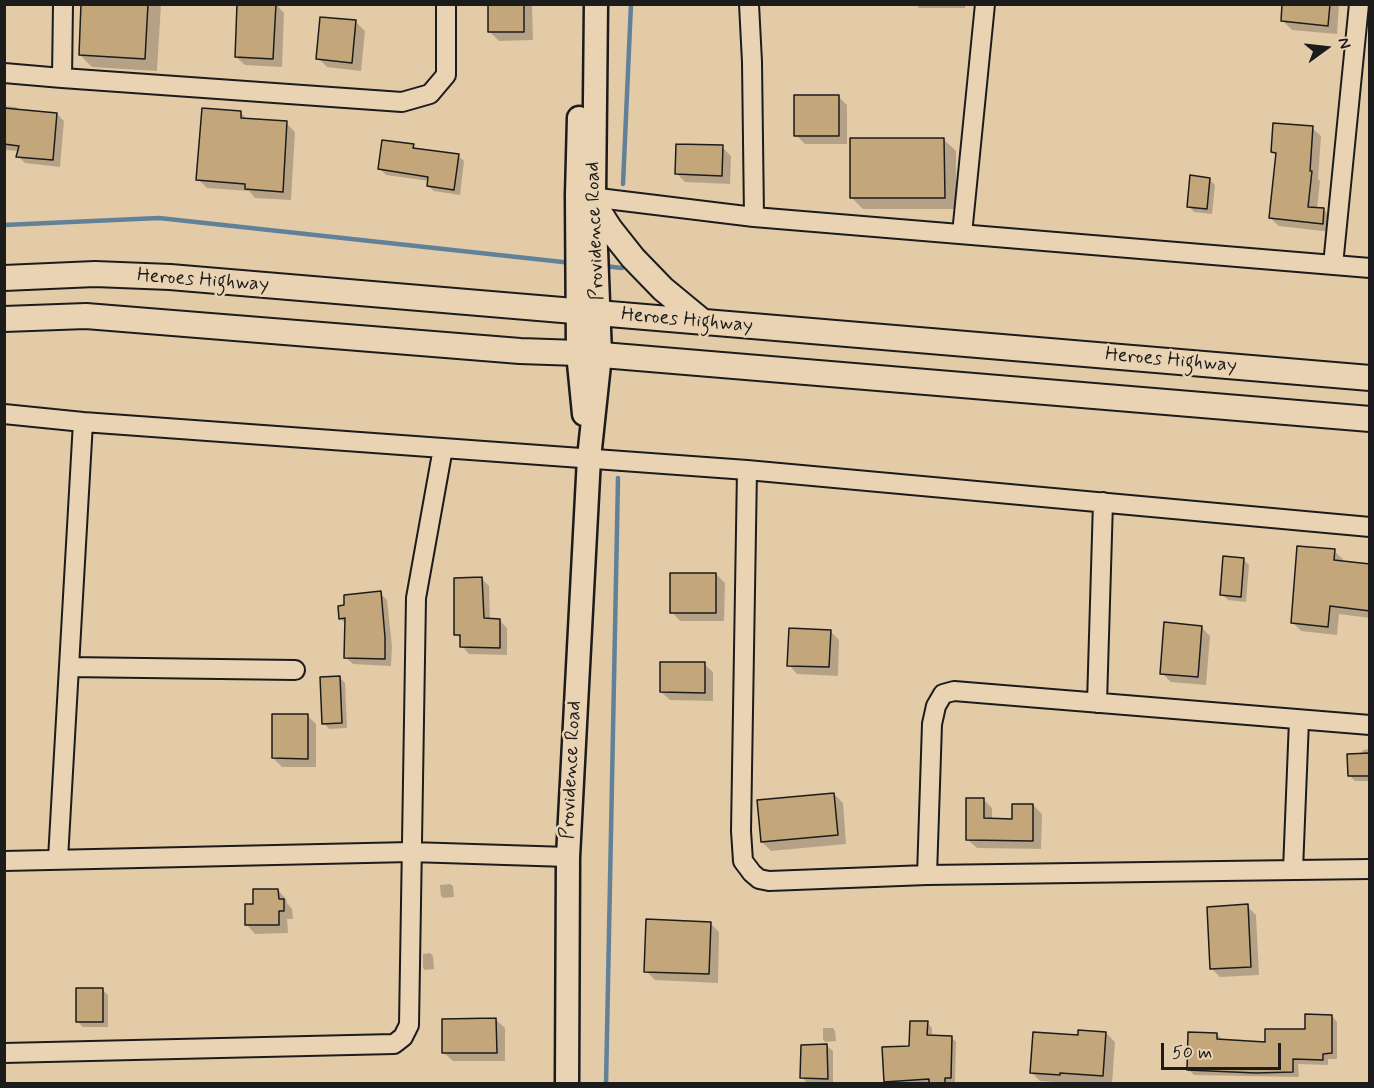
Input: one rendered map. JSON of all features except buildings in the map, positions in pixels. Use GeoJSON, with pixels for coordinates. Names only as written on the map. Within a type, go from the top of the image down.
{"type":"FeatureCollection","features":[{"type":"Feature","properties":{"kind":"main road"},"geometry":{"type":"LineString","coordinates":[[588,199],[633,258],[663,289],[703,322]]}},
{"type":"Feature","properties":{"kind":"main road","name":"Heroes Highway"},"geometry":{"type":"LineString","coordinates":[[4,278],[95,274],[170,277],[1370,378]]}},
{"type":"Feature","properties":{"kind":"main road","name":"Heroes Highway"},"geometry":{"type":"LineString","coordinates":[[4,319],[86,316],[520,351],[589,354],[1370,419]]}},
{"type":"Feature","properties":{"kind":"street"},"geometry":{"type":"LineString","coordinates":[[62,78],[63,4]]}},
{"type":"Feature","properties":{"kind":"street"},"geometry":{"type":"LineString","coordinates":[[4,73],[402,102],[430,94],[446,75],[446,4]]}},
{"type":"Feature","properties":{"kind":"street","name":"Providence Road"},"geometry":{"type":"LineString","coordinates":[[581,4],[588,199]]}},
{"type":"Feature","properties":{"kind":"street","name":"Providence Road"},"geometry":{"type":"LineString","coordinates":[[567,1083],[568,857],[589,458],[589,354],[577,311],[588,199],[596,4]]}},
{"type":"Feature","properties":{"kind":"street"},"geometry":{"type":"LineString","coordinates":[[749,4],[754,217]]}},
{"type":"Feature","properties":{"kind":"street"},"geometry":{"type":"LineString","coordinates":[[962,234],[985,4]]}},
{"type":"Feature","properties":{"kind":"street"},"geometry":{"type":"LineString","coordinates":[[1334,265],[1359,4]]}},
{"type":"Feature","properties":{"kind":"street"},"geometry":{"type":"LineString","coordinates":[[588,199],[754,217],[1370,268]]}},
{"type":"Feature","properties":{"kind":"street"},"geometry":{"type":"LineString","coordinates":[[4,414],[83,422],[747,470],[1370,527]]}},
{"type":"Feature","properties":{"kind":"street"},"geometry":{"type":"LineString","coordinates":[[58,860],[83,422]]}},
{"type":"Feature","properties":{"kind":"street"},"geometry":{"type":"LineString","coordinates":[[4,1053],[394,1044],[403,1037],[409,1025],[416,598],[443,448]]}},
{"type":"Feature","properties":{"kind":"street"},"geometry":{"type":"LineString","coordinates":[[747,470],[741,831],[743,861],[759,879],[769,881],[927,874],[1370,868]]}},
{"type":"Feature","properties":{"kind":"street"},"geometry":{"type":"LineString","coordinates":[[1097,703],[1103,502]]}},
{"type":"Feature","properties":{"kind":"street"},"geometry":{"type":"LineString","coordinates":[[69,667],[295,670]]}},
{"type":"Feature","properties":{"kind":"street"},"geometry":{"type":"LineString","coordinates":[[927,874],[932,724],[936,706],[943,694],[954,691],[1370,725]]}},
{"type":"Feature","properties":{"kind":"street"},"geometry":{"type":"LineString","coordinates":[[1293,870],[1299,720]]}},
{"type":"Feature","properties":{"kind":"street"},"geometry":{"type":"LineString","coordinates":[[4,861],[411,852],[568,857]]}},
{"type":"Feature","properties":{"kind":"waterway"},"geometry":{"type":"LineString","coordinates":[[623,184],[631,4]]}},
{"type":"Feature","properties":{"kind":"waterway"},"geometry":{"type":"LineString","coordinates":[[4,225],[159,218],[572,263]]}},
{"type":"Feature","properties":{"kind":"waterway"},"geometry":{"type":"LineString","coordinates":[[604,266],[622,268]]}},
{"type":"Feature","properties":{"kind":"waterway"},"geometry":{"type":"LineString","coordinates":[[606,1084],[618,478]]}}]}
